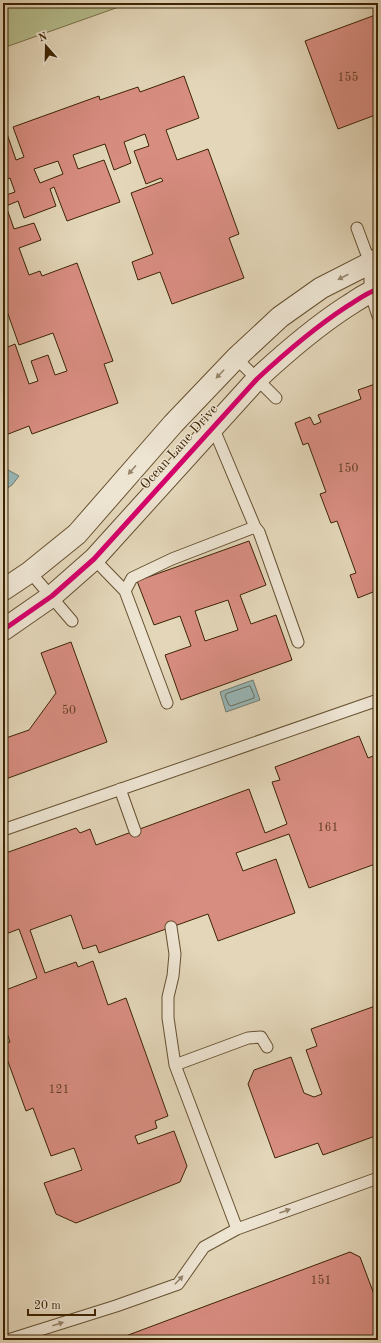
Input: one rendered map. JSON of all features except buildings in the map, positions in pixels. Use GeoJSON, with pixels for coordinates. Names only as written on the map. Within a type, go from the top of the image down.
{"type":"FeatureCollection","features":[{"type":"Feature","properties":{"kind":"street","name":"Ocean Lane Drive"},"geometry":{"type":"LineString","coordinates":[[3,590],[30,572],[77,534],[173,424],[236,358],[280,317],[321,288],[374,261]]}},
{"type":"Feature","properties":{"kind":"street","name":"Ocean Lane Drive"},"geometry":{"type":"LineString","coordinates":[[3,630],[52,596],[94,559],[257,379],[286,352],[330,318],[374,290]]}},
{"type":"Feature","properties":{"kind":"lane"},"geometry":{"type":"LineString","coordinates":[[356,228],[374,261],[374,290],[378,316]]}},
{"type":"Feature","properties":{"kind":"lane"},"geometry":{"type":"LineString","coordinates":[[236,358],[276,398]]}},
{"type":"Feature","properties":{"kind":"lane"},"geometry":{"type":"LineString","coordinates":[[213,427],[255,527],[259,532],[298,642]]}},
{"type":"Feature","properties":{"kind":"lane"},"geometry":{"type":"LineString","coordinates":[[125,591],[132,578],[172,559],[255,527]]}},
{"type":"Feature","properties":{"kind":"lane"},"geometry":{"type":"LineString","coordinates":[[94,559],[125,591],[167,703]]}},
{"type":"Feature","properties":{"kind":"lane"},"geometry":{"type":"LineString","coordinates":[[30,572],[72,621]]}},
{"type":"Feature","properties":{"kind":"lane"},"geometry":{"type":"LineString","coordinates":[[3,830],[378,700]]}},
{"type":"Feature","properties":{"kind":"lane"},"geometry":{"type":"LineString","coordinates":[[120,790],[135,831]]}},
{"type":"Feature","properties":{"kind":"lane"},"geometry":{"type":"LineString","coordinates":[[171,927],[175,954],[173,976],[168,997],[168,1018],[175,1065],[237,1229]]}},
{"type":"Feature","properties":{"kind":"lane"},"geometry":{"type":"LineString","coordinates":[[175,1065],[248,1038],[261,1037],[267,1047]]}},
{"type":"Feature","properties":{"kind":"lane"},"geometry":{"type":"LineString","coordinates":[[8,1340],[116,1306],[178,1284],[204,1247],[237,1229],[378,1178]]}},
{"type":"Feature","properties":{"kind":"green space"},"geometry":{"type":"Polygon","coordinates":[[[3,3],[130,3],[3,48],[3,3]]]}},
{"type":"Feature","properties":{"kind":"water"},"geometry":{"type":"Polygon","coordinates":[[[3,467],[19,476],[12,485],[3,491],[3,467]]]}},
{"type":"Feature","properties":{"kind":"water"},"geometry":{"type":"Polygon","coordinates":[[[253,680],[260,700],[226,712],[220,692],[253,680]]]}},
{"type":"Feature","properties":{"kind":"cycle path"},"geometry":{"type":"LineString","coordinates":[[3,630],[52,596],[94,559],[257,379],[323,323],[361,297],[378,289]]}}]}
